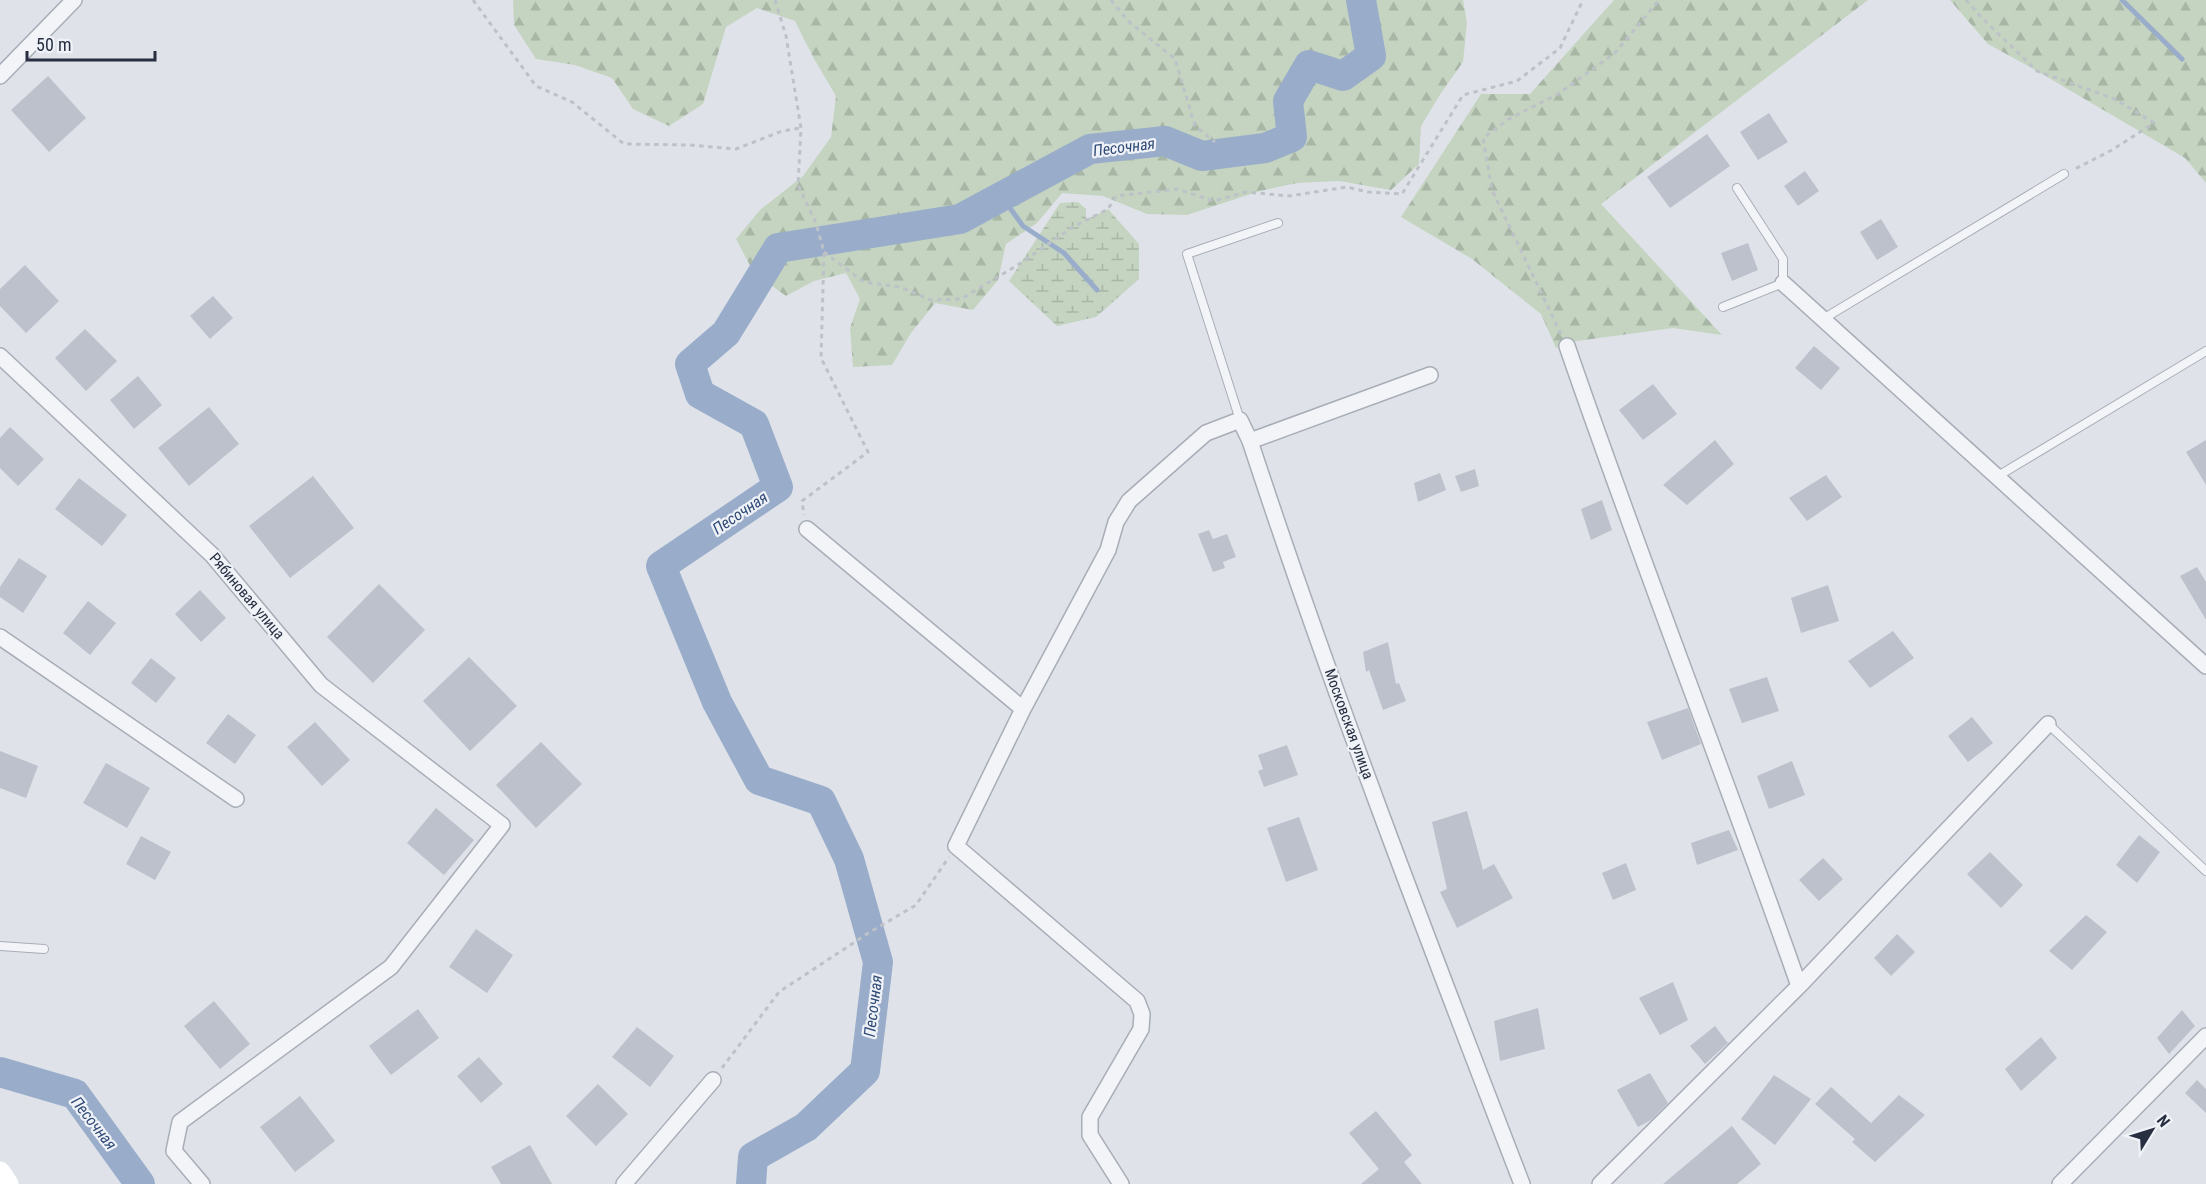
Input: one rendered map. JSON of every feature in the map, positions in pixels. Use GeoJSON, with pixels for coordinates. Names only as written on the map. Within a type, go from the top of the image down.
{"type":"FeatureCollection","features":[{"type":"Feature","properties":{"kind":"main road"},"geometry":{"type":"LineString","coordinates":[[0,1172],[8,1184]]}},
{"type":"Feature","properties":{"kind":"street"},"geometry":{"type":"LineString","coordinates":[[0,76],[74,0]]}},
{"type":"Feature","properties":{"kind":"street"},"geometry":{"type":"LineString","coordinates":[[1783,283],[2204,661]]}},
{"type":"Feature","properties":{"kind":"street"},"geometry":{"type":"LineString","coordinates":[[1567,346],[1620,499],[1717,756],[1799,986]]}},
{"type":"Feature","properties":{"kind":"street","name":"Рябиновая улица"},"geometry":{"type":"LineString","coordinates":[[0,356],[212,555],[321,685],[502,825],[391,967],[180,1122],[174,1151],[202,1184]]}},
{"type":"Feature","properties":{"kind":"street"},"geometry":{"type":"LineString","coordinates":[[1250,441],[1430,375]]}},
{"type":"Feature","properties":{"kind":"street"},"geometry":{"type":"LineString","coordinates":[[1121,1184],[1090,1135],[1090,1117],[1141,1029],[1142,1014],[1137,1000],[956,846],[1023,709],[1108,550],[1116,522],[1129,501],[1206,433],[1240,420]]}},
{"type":"Feature","properties":{"kind":"street","name":"Московская улица"},"geometry":{"type":"LineString","coordinates":[[1240,420],[1250,441],[1286,553],[1413,902],[1522,1184]]}},
{"type":"Feature","properties":{"kind":"street"},"geometry":{"type":"LineString","coordinates":[[807,529],[1023,709]]}},
{"type":"Feature","properties":{"kind":"street"},"geometry":{"type":"LineString","coordinates":[[0,637],[236,799]]}},
{"type":"Feature","properties":{"kind":"street"},"geometry":{"type":"LineString","coordinates":[[1600,1184],[1799,986],[2048,724]]}},
{"type":"Feature","properties":{"kind":"street"},"geometry":{"type":"LineString","coordinates":[[2060,1184],[2206,1036]]}},
{"type":"Feature","properties":{"kind":"street"},"geometry":{"type":"LineString","coordinates":[[624,1184],[713,1080]]}},
{"type":"Feature","properties":{"kind":"lane"},"geometry":{"type":"LineString","coordinates":[[1823,319],[2064,174]]}},
{"type":"Feature","properties":{"kind":"lane"},"geometry":{"type":"LineString","coordinates":[[1723,308],[1783,283],[1783,260],[1737,188]]}},
{"type":"Feature","properties":{"kind":"lane"},"geometry":{"type":"LineString","coordinates":[[1240,420],[1187,254],[1278,223]]}},
{"type":"Feature","properties":{"kind":"lane"},"geometry":{"type":"LineString","coordinates":[[1998,476],[2206,351]]}},
{"type":"Feature","properties":{"kind":"lane"},"geometry":{"type":"LineString","coordinates":[[2048,724],[2206,871]]}},
{"type":"Feature","properties":{"kind":"lane"},"geometry":{"type":"LineString","coordinates":[[0,946],[44,949]]}},
{"type":"Feature","properties":{"kind":"path"},"geometry":{"type":"LineString","coordinates":[[473,0],[537,86],[572,102],[624,144],[689,145],[736,149],[782,131],[801,128]]}},
{"type":"Feature","properties":{"kind":"path"},"geometry":{"type":"LineString","coordinates":[[775,0],[786,36],[801,128],[798,185],[816,223],[824,252],[821,358],[868,452],[802,501],[807,529]]}},
{"type":"Feature","properties":{"kind":"path"},"geometry":{"type":"LineString","coordinates":[[1111,0],[1128,21],[1175,59],[1195,126],[1215,142]]}},
{"type":"Feature","properties":{"kind":"path"},"geometry":{"type":"LineString","coordinates":[[824,252],[864,282],[900,287],[931,300],[961,299],[1021,263],[1071,228],[1108,209],[1116,196],[1177,189],[1214,201],[1246,192],[1289,196],[1347,187],[1368,192],[1402,194],[1462,95],[1517,81],[1560,48],[1583,0]]}},
{"type":"Feature","properties":{"kind":"path"},"geometry":{"type":"LineString","coordinates":[[1567,346],[1492,190],[1483,138],[1509,118],[1558,94],[1615,54],[1659,0]]}},
{"type":"Feature","properties":{"kind":"path"},"geometry":{"type":"LineString","coordinates":[[1966,0],[2037,71],[2115,99],[2154,123],[2112,150],[2064,174]]}},
{"type":"Feature","properties":{"kind":"path"},"geometry":{"type":"LineString","coordinates":[[713,1080],[778,992],[916,905],[956,846]]}},
{"type":"Feature","properties":{"kind":"green space"},"geometry":{"type":"Polygon","coordinates":[[[513,0],[1463,0],[1467,23],[1463,62],[1421,126],[1419,164],[1391,190],[1339,181],[1297,183],[1260,191],[1187,215],[1147,214],[1103,196],[1062,193],[1037,223],[1006,244],[998,280],[973,310],[935,303],[911,333],[892,365],[853,367],[850,328],[860,299],[846,273],[814,281],[786,296],[754,273],[736,239],[760,210],[803,176],[831,137],[836,96],[795,21],[757,8],[726,27],[703,104],[669,126],[633,109],[612,78],[575,65],[536,59],[514,25],[513,0]]]}},
{"type":"Feature","properties":{"kind":"green space"},"geometry":{"type":"Polygon","coordinates":[[[1614,0],[1868,0],[1601,204],[1722,335],[1673,328],[1577,341],[1556,348],[1541,314],[1472,259],[1401,217],[1481,94],[1530,94],[1614,0]]]}},
{"type":"Feature","properties":{"kind":"green space"},"geometry":{"type":"Polygon","coordinates":[[[1950,0],[2206,0],[2206,183],[2185,158],[1988,44],[1950,0]]]}},
{"type":"Feature","properties":{"kind":"green space"},"geometry":{"type":"Polygon","coordinates":[[[1078,202],[1086,209],[1086,220],[1108,209],[1139,244],[1139,279],[1096,317],[1057,326],[1009,281],[1060,203],[1078,202]]]}},
{"type":"Feature","properties":{"kind":"building"},"geometry":{"type":"Polygon","coordinates":[[[48,76],[86,118],[49,152],[11,110],[48,76]]]}},
{"type":"Feature","properties":{"kind":"building"},"geometry":{"type":"Polygon","coordinates":[[[1769,113],[1788,142],[1758,160],[1740,132],[1769,113]]]}},
{"type":"Feature","properties":{"kind":"building"},"geometry":{"type":"Polygon","coordinates":[[[1707,134],[1730,166],[1670,208],[1647,177],[1707,134]]]}},
{"type":"Feature","properties":{"kind":"building"},"geometry":{"type":"Polygon","coordinates":[[[1805,171],[1819,191],[1798,206],[1784,186],[1805,171]]]}},
{"type":"Feature","properties":{"kind":"building"},"geometry":{"type":"Polygon","coordinates":[[[1881,219],[1898,247],[1877,260],[1860,232],[1881,219]]]}},
{"type":"Feature","properties":{"kind":"building"},"geometry":{"type":"Polygon","coordinates":[[[1748,243],[1758,270],[1732,281],[1721,253],[1748,243]]]}},
{"type":"Feature","properties":{"kind":"building"},"geometry":{"type":"Polygon","coordinates":[[[25,265],[59,301],[26,333],[0,306],[0,289],[25,265]]]}},
{"type":"Feature","properties":{"kind":"building"},"geometry":{"type":"Polygon","coordinates":[[[213,296],[233,318],[210,339],[190,316],[213,296]]]}},
{"type":"Feature","properties":{"kind":"building"},"geometry":{"type":"Polygon","coordinates":[[[85,329],[117,361],[86,391],[55,358],[85,329]]]}},
{"type":"Feature","properties":{"kind":"building"},"geometry":{"type":"Polygon","coordinates":[[[1814,346],[1840,368],[1821,390],[1795,368],[1814,346]]]}},
{"type":"Feature","properties":{"kind":"building"},"geometry":{"type":"Polygon","coordinates":[[[138,376],[162,405],[134,429],[110,400],[138,376]]]}},
{"type":"Feature","properties":{"kind":"building"},"geometry":{"type":"Polygon","coordinates":[[[1653,384],[1677,414],[1643,440],[1619,410],[1653,384]]]}},
{"type":"Feature","properties":{"kind":"building"},"geometry":{"type":"Polygon","coordinates":[[[209,407],[239,444],[189,486],[158,448],[209,407]]]}},
{"type":"Feature","properties":{"kind":"building"},"geometry":{"type":"Polygon","coordinates":[[[10,427],[44,459],[18,486],[0,468],[0,438],[10,427]]]}},
{"type":"Feature","properties":{"kind":"building"},"geometry":{"type":"Polygon","coordinates":[[[1715,440],[1734,464],[1687,505],[1663,485],[1715,440]]]}},
{"type":"Feature","properties":{"kind":"building"},"geometry":{"type":"Polygon","coordinates":[[[2206,440],[2206,485],[2186,452],[2206,440]]]}},
{"type":"Feature","properties":{"kind":"building"},"geometry":{"type":"Polygon","coordinates":[[[1475,469],[1479,486],[1461,492],[1455,476],[1475,469]]]}},
{"type":"Feature","properties":{"kind":"building"},"geometry":{"type":"Polygon","coordinates":[[[1440,473],[1446,490],[1418,502],[1414,483],[1440,473]]]}},
{"type":"Feature","properties":{"kind":"building"},"geometry":{"type":"Polygon","coordinates":[[[1826,475],[1842,497],[1807,521],[1789,498],[1826,475]]]}},
{"type":"Feature","properties":{"kind":"building"},"geometry":{"type":"Polygon","coordinates":[[[313,476],[354,528],[290,578],[249,526],[313,476]]]}},
{"type":"Feature","properties":{"kind":"building"},"geometry":{"type":"Polygon","coordinates":[[[79,478],[127,515],[102,546],[55,509],[79,478]]]}},
{"type":"Feature","properties":{"kind":"building"},"geometry":{"type":"Polygon","coordinates":[[[1602,500],[1612,530],[1591,540],[1581,509],[1602,500]]]}},
{"type":"Feature","properties":{"kind":"building"},"geometry":{"type":"Polygon","coordinates":[[[1209,530],[1213,539],[1227,534],[1236,557],[1223,562],[1225,568],[1213,572],[1198,534],[1209,530]]]}},
{"type":"Feature","properties":{"kind":"building"},"geometry":{"type":"Polygon","coordinates":[[[19,558],[47,576],[23,613],[0,597],[0,587],[19,558]]]}},
{"type":"Feature","properties":{"kind":"building"},"geometry":{"type":"Polygon","coordinates":[[[2197,567],[2206,582],[2206,620],[2180,576],[2197,567]]]}},
{"type":"Feature","properties":{"kind":"building"},"geometry":{"type":"Polygon","coordinates":[[[379,584],[425,630],[373,683],[327,637],[379,584]]]}},
{"type":"Feature","properties":{"kind":"building"},"geometry":{"type":"Polygon","coordinates":[[[1828,585],[1839,621],[1801,633],[1791,598],[1828,585]]]}},
{"type":"Feature","properties":{"kind":"building"},"geometry":{"type":"Polygon","coordinates":[[[200,590],[226,618],[201,642],[175,614],[200,590]]]}},
{"type":"Feature","properties":{"kind":"building"},"geometry":{"type":"Polygon","coordinates":[[[88,601],[116,623],[90,655],[63,633],[88,601]]]}},
{"type":"Feature","properties":{"kind":"building"},"geometry":{"type":"Polygon","coordinates":[[[1893,631],[1914,658],[1870,688],[1848,661],[1893,631]]]}},
{"type":"Feature","properties":{"kind":"building"},"geometry":{"type":"Polygon","coordinates":[[[1388,642],[1396,684],[1399,683],[1406,701],[1383,710],[1369,670],[1366,672],[1363,652],[1388,642]]]}},
{"type":"Feature","properties":{"kind":"building"},"geometry":{"type":"Polygon","coordinates":[[[469,657],[517,706],[470,751],[423,701],[469,657]]]}},
{"type":"Feature","properties":{"kind":"building"},"geometry":{"type":"Polygon","coordinates":[[[151,658],[176,678],[156,703],[131,683],[151,658]]]}},
{"type":"Feature","properties":{"kind":"building"},"geometry":{"type":"Polygon","coordinates":[[[1767,677],[1779,711],[1742,723],[1729,689],[1767,677]]]}},
{"type":"Feature","properties":{"kind":"building"},"geometry":{"type":"Polygon","coordinates":[[[1688,708],[1701,744],[1662,760],[1647,722],[1688,708]]]}},
{"type":"Feature","properties":{"kind":"building"},"geometry":{"type":"Polygon","coordinates":[[[228,714],[256,735],[235,764],[206,743],[228,714]]]}},
{"type":"Feature","properties":{"kind":"building"},"geometry":{"type":"Polygon","coordinates":[[[1972,717],[1993,743],[1968,762],[1948,736],[1972,717]]]}},
{"type":"Feature","properties":{"kind":"building"},"geometry":{"type":"Polygon","coordinates":[[[315,722],[350,760],[322,786],[287,747],[315,722]]]}},
{"type":"Feature","properties":{"kind":"building"},"geometry":{"type":"Polygon","coordinates":[[[541,742],[582,784],[536,828],[496,785],[541,742]]]}},
{"type":"Feature","properties":{"kind":"building"},"geometry":{"type":"Polygon","coordinates":[[[1287,745],[1298,775],[1264,787],[1258,771],[1263,769],[1258,755],[1287,745]]]}},
{"type":"Feature","properties":{"kind":"building"},"geometry":{"type":"Polygon","coordinates":[[[0,751],[38,766],[26,798],[0,788],[0,751]]]}},
{"type":"Feature","properties":{"kind":"building"},"geometry":{"type":"Polygon","coordinates":[[[1792,761],[1805,795],[1769,809],[1757,776],[1792,761]]]}},
{"type":"Feature","properties":{"kind":"building"},"geometry":{"type":"Polygon","coordinates":[[[106,763],[150,788],[127,828],[83,803],[106,763]]]}},
{"type":"Feature","properties":{"kind":"building"},"geometry":{"type":"Polygon","coordinates":[[[436,808],[474,840],[444,875],[407,843],[436,808]]]}},
{"type":"Feature","properties":{"kind":"building"},"geometry":{"type":"Polygon","coordinates":[[[1467,811],[1483,870],[1494,864],[1513,898],[1457,928],[1440,892],[1447,889],[1432,822],[1467,811]]]}},
{"type":"Feature","properties":{"kind":"building"},"geometry":{"type":"Polygon","coordinates":[[[1299,817],[1318,870],[1286,882],[1267,828],[1299,817]]]}},
{"type":"Feature","properties":{"kind":"building"},"geometry":{"type":"Polygon","coordinates":[[[1729,830],[1738,850],[1697,865],[1691,843],[1729,830]]]}},
{"type":"Feature","properties":{"kind":"building"},"geometry":{"type":"Polygon","coordinates":[[[2139,835],[2160,852],[2137,883],[2116,865],[2139,835]]]}},
{"type":"Feature","properties":{"kind":"building"},"geometry":{"type":"Polygon","coordinates":[[[141,836],[171,852],[155,880],[126,864],[141,836]]]}},
{"type":"Feature","properties":{"kind":"building"},"geometry":{"type":"Polygon","coordinates":[[[1990,852],[2023,885],[2001,908],[1967,874],[1990,852]]]}},
{"type":"Feature","properties":{"kind":"building"},"geometry":{"type":"Polygon","coordinates":[[[1823,858],[1843,879],[1819,901],[1799,880],[1823,858]]]}},
{"type":"Feature","properties":{"kind":"building"},"geometry":{"type":"Polygon","coordinates":[[[1626,863],[1636,890],[1613,900],[1602,873],[1626,863]]]}},
{"type":"Feature","properties":{"kind":"building"},"geometry":{"type":"Polygon","coordinates":[[[2086,915],[2107,932],[2072,970],[2049,951],[2086,915]]]}},
{"type":"Feature","properties":{"kind":"building"},"geometry":{"type":"Polygon","coordinates":[[[476,929],[513,955],[487,993],[449,967],[476,929]]]}},
{"type":"Feature","properties":{"kind":"building"},"geometry":{"type":"Polygon","coordinates":[[[1897,934],[1915,952],[1891,976],[1874,958],[1897,934]]]}},
{"type":"Feature","properties":{"kind":"building"},"geometry":{"type":"Polygon","coordinates":[[[1673,982],[1688,1020],[1660,1035],[1639,998],[1673,982]]]}},
{"type":"Feature","properties":{"kind":"building"},"geometry":{"type":"Polygon","coordinates":[[[214,1001],[250,1044],[220,1069],[184,1026],[214,1001]]]}},
{"type":"Feature","properties":{"kind":"building"},"geometry":{"type":"Polygon","coordinates":[[[1538,1008],[1545,1049],[1500,1061],[1494,1021],[1538,1008]]]}},
{"type":"Feature","properties":{"kind":"building"},"geometry":{"type":"Polygon","coordinates":[[[418,1009],[439,1038],[391,1075],[369,1046],[418,1009]]]}},
{"type":"Feature","properties":{"kind":"building"},"geometry":{"type":"Polygon","coordinates":[[[2182,1010],[2195,1026],[2169,1054],[2157,1038],[2182,1010]]]}},
{"type":"Feature","properties":{"kind":"building"},"geometry":{"type":"Polygon","coordinates":[[[1715,1026],[1728,1043],[1705,1064],[1690,1046],[1715,1026]]]}},
{"type":"Feature","properties":{"kind":"building"},"geometry":{"type":"Polygon","coordinates":[[[637,1027],[674,1056],[650,1087],[612,1057],[637,1027]]]}},
{"type":"Feature","properties":{"kind":"building"},"geometry":{"type":"Polygon","coordinates":[[[2041,1037],[2057,1058],[2021,1091],[2005,1069],[2041,1037]]]}},
{"type":"Feature","properties":{"kind":"building"},"geometry":{"type":"Polygon","coordinates":[[[479,1057],[503,1084],[481,1103],[457,1076],[479,1057]]]}},
{"type":"Feature","properties":{"kind":"building"},"geometry":{"type":"Polygon","coordinates":[[[1650,1073],[1668,1103],[1651,1120],[1638,1127],[1617,1090],[1650,1073]]]}},
{"type":"Feature","properties":{"kind":"building"},"geometry":{"type":"Polygon","coordinates":[[[1774,1075],[1811,1099],[1775,1145],[1741,1119],[1774,1075]]]}},
{"type":"Feature","properties":{"kind":"building"},"geometry":{"type":"Polygon","coordinates":[[[2197,1080],[2206,1089],[2206,1113],[2185,1093],[2197,1080]]]}},
{"type":"Feature","properties":{"kind":"building"},"geometry":{"type":"Polygon","coordinates":[[[598,1084],[628,1114],[596,1146],[566,1116],[598,1084]]]}},
{"type":"Feature","properties":{"kind":"building"},"geometry":{"type":"Polygon","coordinates":[[[1831,1087],[1871,1123],[1899,1095],[1925,1115],[1875,1162],[1852,1142],[1855,1139],[1815,1104],[1831,1087]]]}},
{"type":"Feature","properties":{"kind":"building"},"geometry":{"type":"Polygon","coordinates":[[[300,1096],[335,1141],[295,1172],[260,1127],[300,1096]]]}},
{"type":"Feature","properties":{"kind":"building"},"geometry":{"type":"Polygon","coordinates":[[[1376,1111],[1412,1155],[1404,1162],[1422,1184],[1361,1184],[1379,1169],[1349,1133],[1376,1111]]]}},
{"type":"Feature","properties":{"kind":"building"},"geometry":{"type":"Polygon","coordinates":[[[1732,1126],[1761,1164],[1737,1184],[1663,1184],[1732,1126]]]}},
{"type":"Feature","properties":{"kind":"building"},"geometry":{"type":"Polygon","coordinates":[[[530,1145],[552,1184],[501,1184],[491,1167],[530,1145]]]}},
{"type":"Feature","properties":{"kind":"waterway","name":"Песочная"},"geometry":{"type":"LineString","coordinates":[[751,1184],[753,1157],[806,1127],[865,1071],[878,962],[849,859],[821,801],[759,780],[717,702],[661,566],[778,487],[754,424],[700,394],[690,364],[726,333],[778,248],[960,219],[1090,149],[1165,141],[1202,156],[1265,148],[1292,137],[1288,101],[1309,65],[1343,76],[1371,56],[1361,0]]}},
{"type":"Feature","properties":{"kind":"waterway"},"geometry":{"type":"LineString","coordinates":[[2122,0],[2182,59]]}},
{"type":"Feature","properties":{"kind":"waterway"},"geometry":{"type":"LineString","coordinates":[[1002,197],[1023,226],[1064,253],[1097,290]]}},
{"type":"Feature","properties":{"kind":"waterway","name":"Песочная"},"geometry":{"type":"LineString","coordinates":[[0,1072],[75,1094],[140,1184]]}}]}
